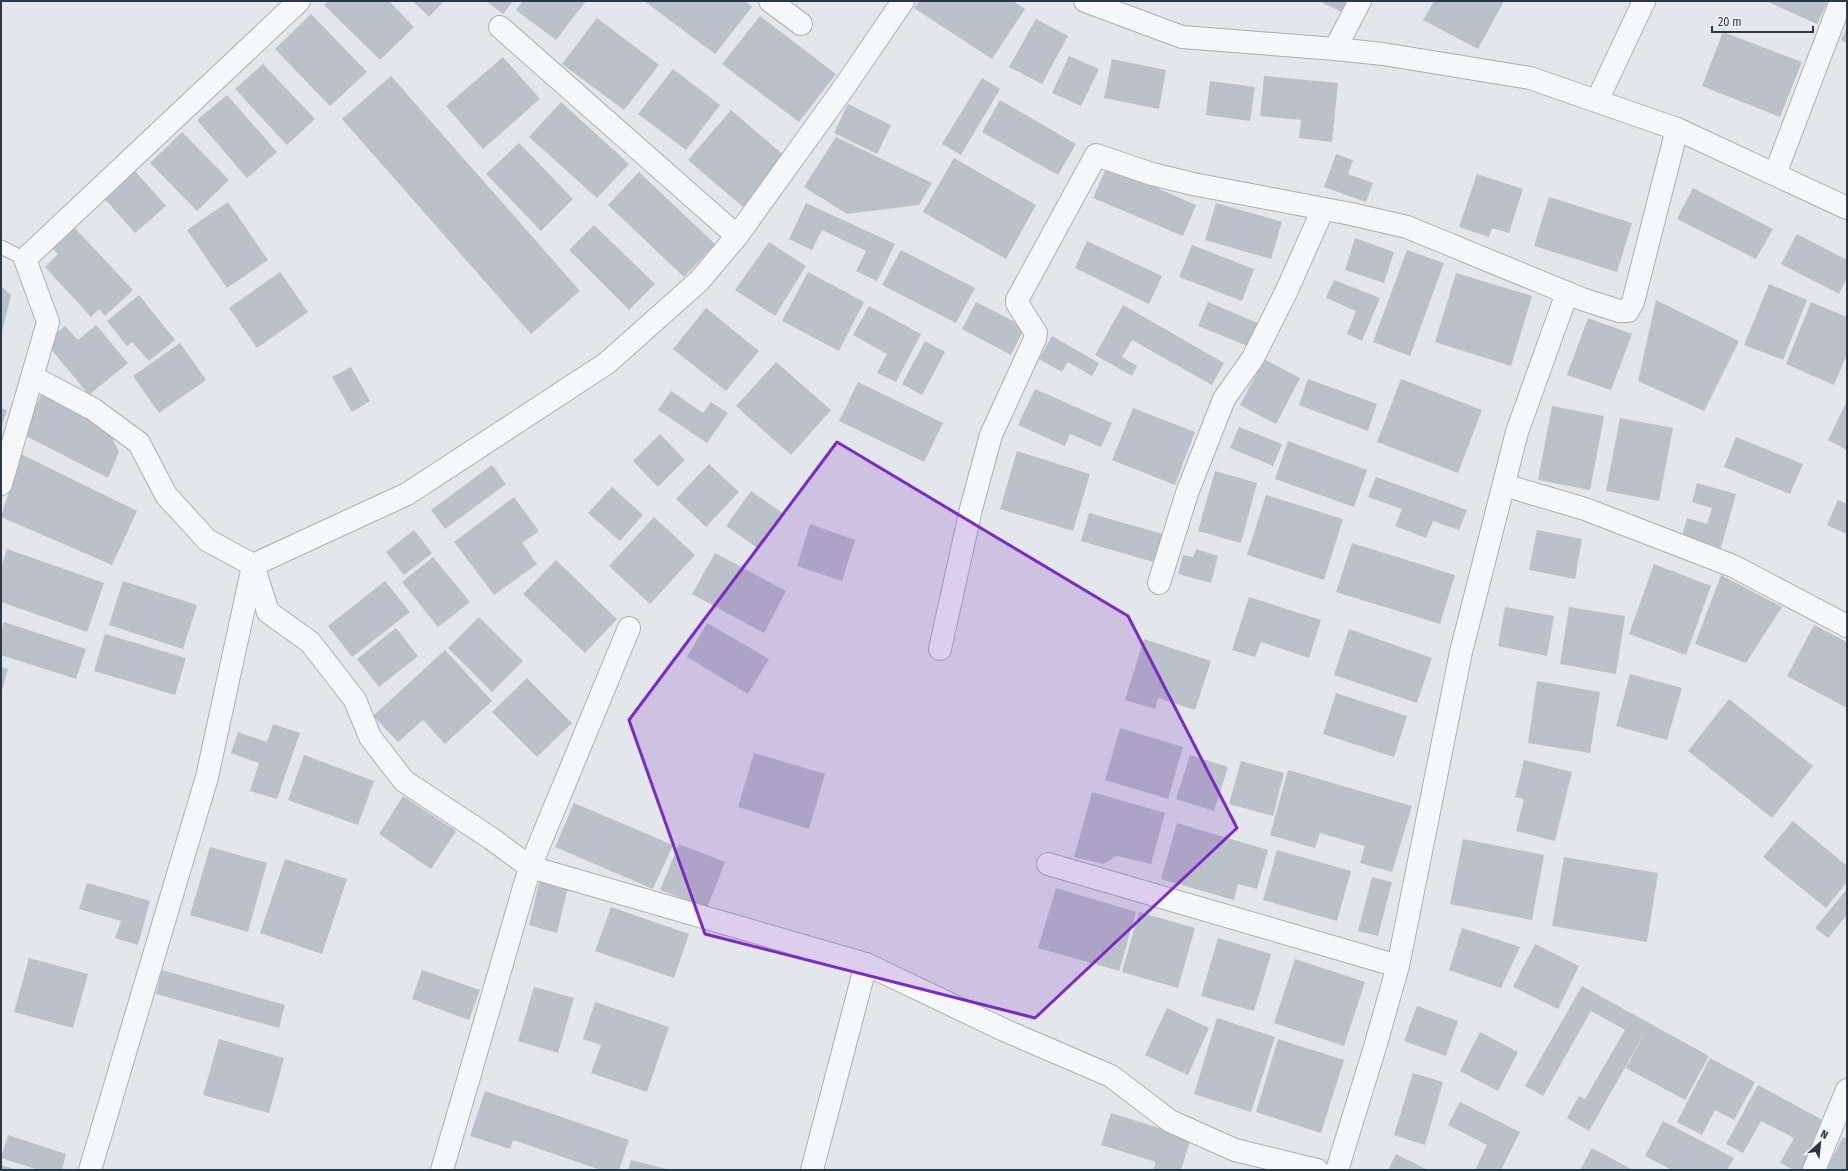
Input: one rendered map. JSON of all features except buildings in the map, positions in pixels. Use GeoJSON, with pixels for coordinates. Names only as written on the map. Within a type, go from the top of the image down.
{"type":"FeatureCollection","features":[{"type":"Feature","properties":{"kind":"street"},"geometry":{"type":"LineString","coordinates":[[1,484],[48,322],[25,259],[298,1]]}},
{"type":"Feature","properties":{"kind":"street"},"geometry":{"type":"LineString","coordinates":[[770,1],[801,24]]}},
{"type":"Feature","properties":{"kind":"street"},"geometry":{"type":"LineString","coordinates":[[253,565],[408,494],[607,363],[699,281],[737,236],[903,1]]}},
{"type":"Feature","properties":{"kind":"street"},"geometry":{"type":"LineString","coordinates":[[1085,1],[1182,37],[1335,48],[1383,54],[1530,78],[1677,129],[1847,208]]}},
{"type":"Feature","properties":{"kind":"street"},"geometry":{"type":"LineString","coordinates":[[1335,48],[1360,1]]}},
{"type":"Feature","properties":{"kind":"street"},"geometry":{"type":"LineString","coordinates":[[1597,101],[1644,1]]}},
{"type":"Feature","properties":{"kind":"street"},"geometry":{"type":"LineString","coordinates":[[1775,174],[1841,1]]}},
{"type":"Feature","properties":{"kind":"street"},"geometry":{"type":"LineString","coordinates":[[500,27],[737,236]]}},
{"type":"Feature","properties":{"kind":"street"},"geometry":{"type":"LineString","coordinates":[[940,649],[971,508],[992,435],[1035,339],[1036,333],[1017,303],[1017,300],[1096,155],[1152,174],[1193,184],[1407,227],[1567,293],[1618,310],[1628,311],[1633,302],[1677,129]]}},
{"type":"Feature","properties":{"kind":"street"},"geometry":{"type":"LineString","coordinates":[[1159,583],[1187,493],[1224,399],[1256,351],[1287,290],[1323,209]]}},
{"type":"Feature","properties":{"kind":"street"},"geometry":{"type":"LineString","coordinates":[[1337,1170],[1398,966],[1461,652],[1517,432],[1567,293]]}},
{"type":"Feature","properties":{"kind":"street"},"geometry":{"type":"LineString","coordinates":[[33,377],[93,409],[139,443],[166,495],[207,540],[253,565],[268,612],[310,642],[355,700],[370,737],[404,781],[492,839],[530,867],[866,964],[1004,1030],[1111,1076],[1170,1121],[1235,1150],[1317,1170]]}},
{"type":"Feature","properties":{"kind":"street"},"geometry":{"type":"LineString","coordinates":[[1504,485],[1585,509],[1733,566],[1847,626]]}},
{"type":"Feature","properties":{"kind":"street"},"geometry":{"type":"LineString","coordinates":[[90,1170],[207,776],[253,565]]}},
{"type":"Feature","properties":{"kind":"street"},"geometry":{"type":"LineString","coordinates":[[442,1170],[530,867],[629,628]]}},
{"type":"Feature","properties":{"kind":"street"},"geometry":{"type":"LineString","coordinates":[[1048,864],[1398,966]]}},
{"type":"Feature","properties":{"kind":"street"},"geometry":{"type":"LineString","coordinates":[[812,1170],[866,964]]}},
{"type":"Feature","properties":{"kind":"street"},"geometry":{"type":"LineString","coordinates":[[1814,1170],[1847,1090]]}},
{"type":"Feature","properties":{"kind":"lane"},"geometry":{"type":"LineString","coordinates":[[1,247],[25,259]]}},
{"type":"Feature","properties":{"kind":"highlighted area"},"geometry":{"type":"Polygon","coordinates":[[[837,442],[1128,616],[1237,828],[1035,1018],[705,934],[629,720],[837,442]]]}}]}
